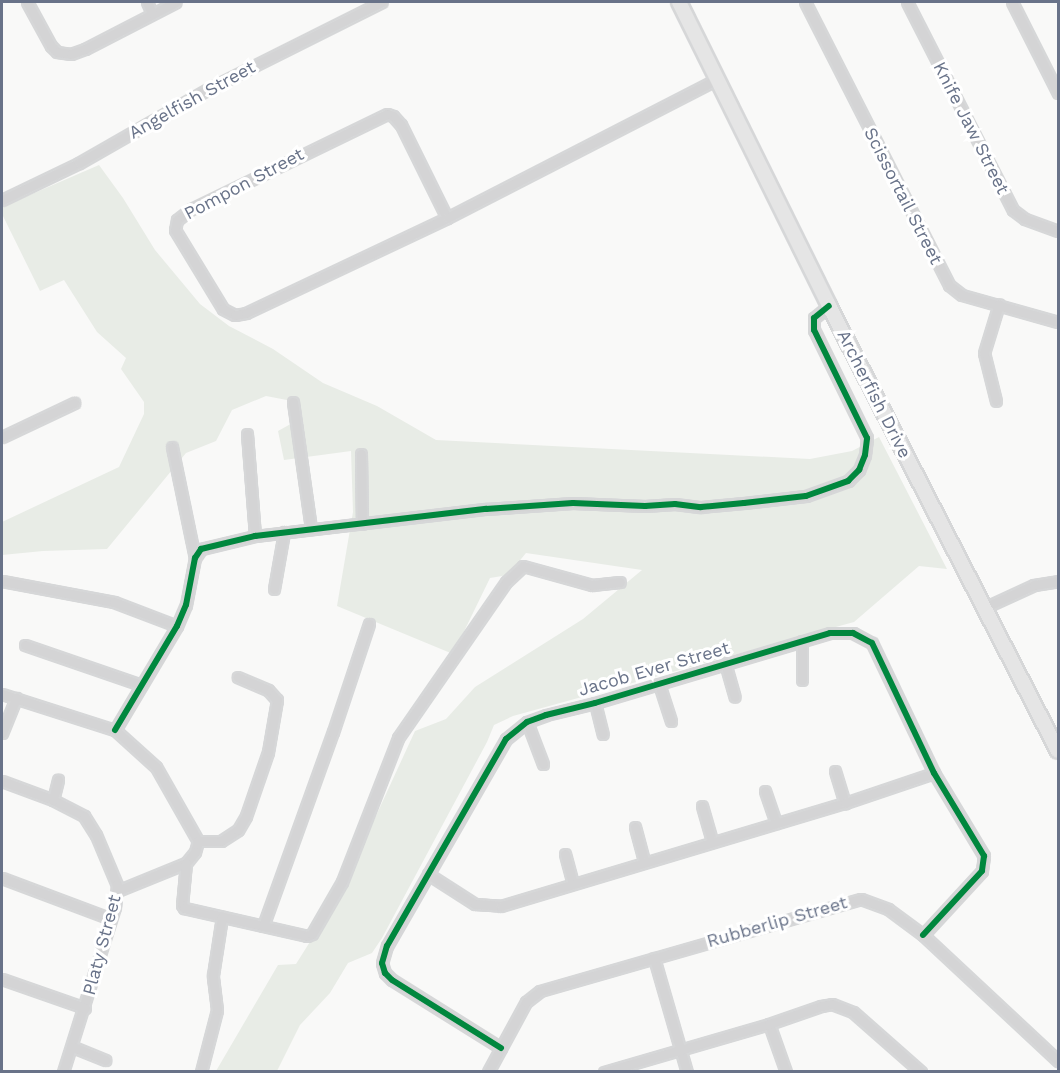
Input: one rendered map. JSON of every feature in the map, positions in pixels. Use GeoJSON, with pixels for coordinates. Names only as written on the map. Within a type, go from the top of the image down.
{"type":"FeatureCollection","features":[{"type":"Feature","properties":{"kind":"street"},"geometry":{"type":"LineString","coordinates":[[27,2],[51,46],[63,53],[80,52],[176,2]]}},
{"type":"Feature","properties":{"kind":"street"},"geometry":{"type":"LineString","coordinates":[[147,2],[152,13]]}},
{"type":"Feature","properties":{"kind":"street","name":"Angelfish Street"},"geometry":{"type":"LineString","coordinates":[[2,200],[79,163],[210,88],[382,2]]}},
{"type":"Feature","properties":{"kind":"street","name":"Archerfish Drive"},"geometry":{"type":"LineString","coordinates":[[679,2],[829,306],[1059,751]]}},
{"type":"Feature","properties":{"kind":"street","name":"Scissortail Street"},"geometry":{"type":"LineString","coordinates":[[805,2],[949,285],[962,295],[1059,322]]}},
{"type":"Feature","properties":{"kind":"street","name":"Knife Jaw Street"},"geometry":{"type":"LineString","coordinates":[[907,2],[1011,207],[1025,219],[1059,231]]}},
{"type":"Feature","properties":{"kind":"street"},"geometry":{"type":"LineString","coordinates":[[1012,2],[1059,93]]}},
{"type":"Feature","properties":{"kind":"street","name":"Pompon Street"},"geometry":{"type":"LineString","coordinates":[[447,218],[401,125],[393,116],[387,114],[191,209],[177,220],[175,230],[223,309],[231,314],[241,315],[447,218],[718,79]]}},
{"type":"Feature","properties":{"kind":"street"},"geometry":{"type":"LineString","coordinates":[[996,401],[984,353],[999,304]]}},
{"type":"Feature","properties":{"kind":"street"},"geometry":{"type":"LineString","coordinates":[[195,558],[201,549],[255,536],[284,532],[486,509],[573,503],[711,506],[806,496],[848,481],[859,470],[865,455],[867,438],[814,330],[814,318],[829,306]]}},
{"type":"Feature","properties":{"kind":"street"},"geometry":{"type":"LineString","coordinates":[[2,437],[74,402]]}},
{"type":"Feature","properties":{"kind":"street"},"geometry":{"type":"LineString","coordinates":[[293,402],[311,529]]}},
{"type":"Feature","properties":{"kind":"street"},"geometry":{"type":"LineString","coordinates":[[247,434],[255,536]]}},
{"type":"Feature","properties":{"kind":"street"},"geometry":{"type":"LineString","coordinates":[[116,730],[177,626],[186,605],[195,558],[172,447]]}},
{"type":"Feature","properties":{"kind":"street"},"geometry":{"type":"LineString","coordinates":[[361,454],[362,524]]}},
{"type":"Feature","properties":{"kind":"street"},"geometry":{"type":"LineString","coordinates":[[274,589],[284,532]]}},
{"type":"Feature","properties":{"kind":"street"},"geometry":{"type":"LineString","coordinates":[[186,863],[182,905],[189,909],[307,936],[312,934],[342,882],[398,738],[471,630],[518,568],[529,567],[592,585],[620,582]]}},
{"type":"Feature","properties":{"kind":"street"},"geometry":{"type":"LineString","coordinates":[[2,581],[114,602],[177,626]]}},
{"type":"Feature","properties":{"kind":"street"},"geometry":{"type":"LineString","coordinates":[[986,608],[1034,585],[1059,581]]}},
{"type":"Feature","properties":{"kind":"street"},"geometry":{"type":"LineString","coordinates":[[262,926],[333,732],[369,624]]}},
{"type":"Feature","properties":{"kind":"street","name":"Jacob Ever Street"},"geometry":{"type":"LineString","coordinates":[[501,1048],[392,980],[385,973],[382,963],[384,951],[506,739],[527,722],[802,641],[846,632],[861,635],[872,643],[934,773],[982,851],[986,861],[979,875],[923,935]]}},
{"type":"Feature","properties":{"kind":"street"},"geometry":{"type":"LineString","coordinates":[[802,641],[802,680]]}},
{"type":"Feature","properties":{"kind":"street"},"geometry":{"type":"LineString","coordinates":[[25,645],[141,686]]}},
{"type":"Feature","properties":{"kind":"street","name":"Jacob Ever Street"},"geometry":{"type":"LineString","coordinates":[[725,663],[735,697]]}},
{"type":"Feature","properties":{"kind":"street"},"geometry":{"type":"LineString","coordinates":[[198,841],[221,841],[238,830],[246,816],[268,752],[277,700],[268,690],[238,677]]}},
{"type":"Feature","properties":{"kind":"street","name":"Jacob Ever Street"},"geometry":{"type":"LineString","coordinates":[[659,684],[671,721]]}},
{"type":"Feature","properties":{"kind":"street"},"geometry":{"type":"LineString","coordinates":[[2,694],[116,730],[156,767],[198,841],[195,852],[186,863],[117,891]]}},
{"type":"Feature","properties":{"kind":"street"},"geometry":{"type":"LineString","coordinates":[[2,733],[16,698]]}},
{"type":"Feature","properties":{"kind":"street","name":"Jacob Ever Street"},"geometry":{"type":"LineString","coordinates":[[595,703],[603,734]]}},
{"type":"Feature","properties":{"kind":"street"},"geometry":{"type":"LineString","coordinates":[[527,722],[543,764]]}},
{"type":"Feature","properties":{"kind":"street"},"geometry":{"type":"LineString","coordinates":[[835,771],[845,803]]}},
{"type":"Feature","properties":{"kind":"street"},"geometry":{"type":"LineString","coordinates":[[428,874],[475,904],[488,907],[501,906],[644,861],[845,803],[934,773]]}},
{"type":"Feature","properties":{"kind":"street"},"geometry":{"type":"LineString","coordinates":[[53,800],[58,780]]}},
{"type":"Feature","properties":{"kind":"street","name":"Platy Street"},"geometry":{"type":"LineString","coordinates":[[2,781],[78,812],[89,822],[115,880],[117,891],[111,919],[73,1047],[63,1071]]}},
{"type":"Feature","properties":{"kind":"street"},"geometry":{"type":"LineString","coordinates":[[765,791],[776,822]]}},
{"type":"Feature","properties":{"kind":"street"},"geometry":{"type":"LineString","coordinates":[[702,806],[712,841]]}},
{"type":"Feature","properties":{"kind":"street"},"geometry":{"type":"LineString","coordinates":[[634,827],[644,861]]}},
{"type":"Feature","properties":{"kind":"street"},"geometry":{"type":"LineString","coordinates":[[565,854],[573,883]]}},
{"type":"Feature","properties":{"kind":"street"},"geometry":{"type":"LineString","coordinates":[[2,879],[111,919]]}},
{"type":"Feature","properties":{"kind":"street","name":"Rubberlip Street"},"geometry":{"type":"LineString","coordinates":[[488,1071],[526,1002],[536,993],[855,899],[865,899],[888,909],[923,935],[1059,1061]]}},
{"type":"Feature","properties":{"kind":"street"},"geometry":{"type":"LineString","coordinates":[[201,1071],[217,1010],[213,975],[222,917]]}},
{"type":"Feature","properties":{"kind":"street"},"geometry":{"type":"LineString","coordinates":[[654,958],[687,1071]]}},
{"type":"Feature","properties":{"kind":"street"},"geometry":{"type":"LineString","coordinates":[[2,980],[85,1008]]}},
{"type":"Feature","properties":{"kind":"street"},"geometry":{"type":"LineString","coordinates":[[604,1071],[769,1024],[821,1005],[843,1007],[921,1071]]}},
{"type":"Feature","properties":{"kind":"street"},"geometry":{"type":"LineString","coordinates":[[769,1024],[786,1071]]}},
{"type":"Feature","properties":{"kind":"street"},"geometry":{"type":"LineString","coordinates":[[73,1047],[105,1060]]}},
{"type":"Feature","properties":{"kind":"shaded area"},"geometry":{"type":"Polygon","coordinates":[[[99,165],[123,198],[155,250],[200,304],[229,326],[273,349],[323,383],[377,406],[436,440],[810,459],[852,451],[879,437],[947,569],[919,566],[854,622],[513,716],[494,725],[487,742],[372,953],[348,963],[330,993],[300,1025],[277,1071],[216,1071],[278,965],[296,964],[340,894],[415,731],[446,719],[475,687],[583,619],[642,570],[526,553],[508,575],[490,578],[453,654],[337,606],[353,512],[351,451],[284,460],[278,431],[296,421],[292,401],[266,396],[232,410],[216,441],[186,453],[107,549],[2,555],[2,522],[119,467],[144,414],[144,402],[121,369],[126,358],[97,332],[64,280],[40,291],[2,214],[2,207],[99,165]]]}},
{"type":"Feature","properties":{"kind":"cycle path"},"geometry":{"type":"LineString","coordinates":[[115,730],[177,626],[186,605],[195,558],[201,549],[255,536],[486,509],[573,503],[645,506],[675,504],[701,507],[744,503],[806,496],[848,481],[859,470],[865,455],[867,438],[814,330],[814,318],[829,306]]}},
{"type":"Feature","properties":{"kind":"cycle path"},"geometry":{"type":"LineString","coordinates":[[501,1048],[392,980],[385,973],[382,963],[387,946],[506,739],[527,722],[546,715],[595,703],[830,633],[853,633],[872,643],[934,773],[984,856],[982,871],[923,935]]}}]}
